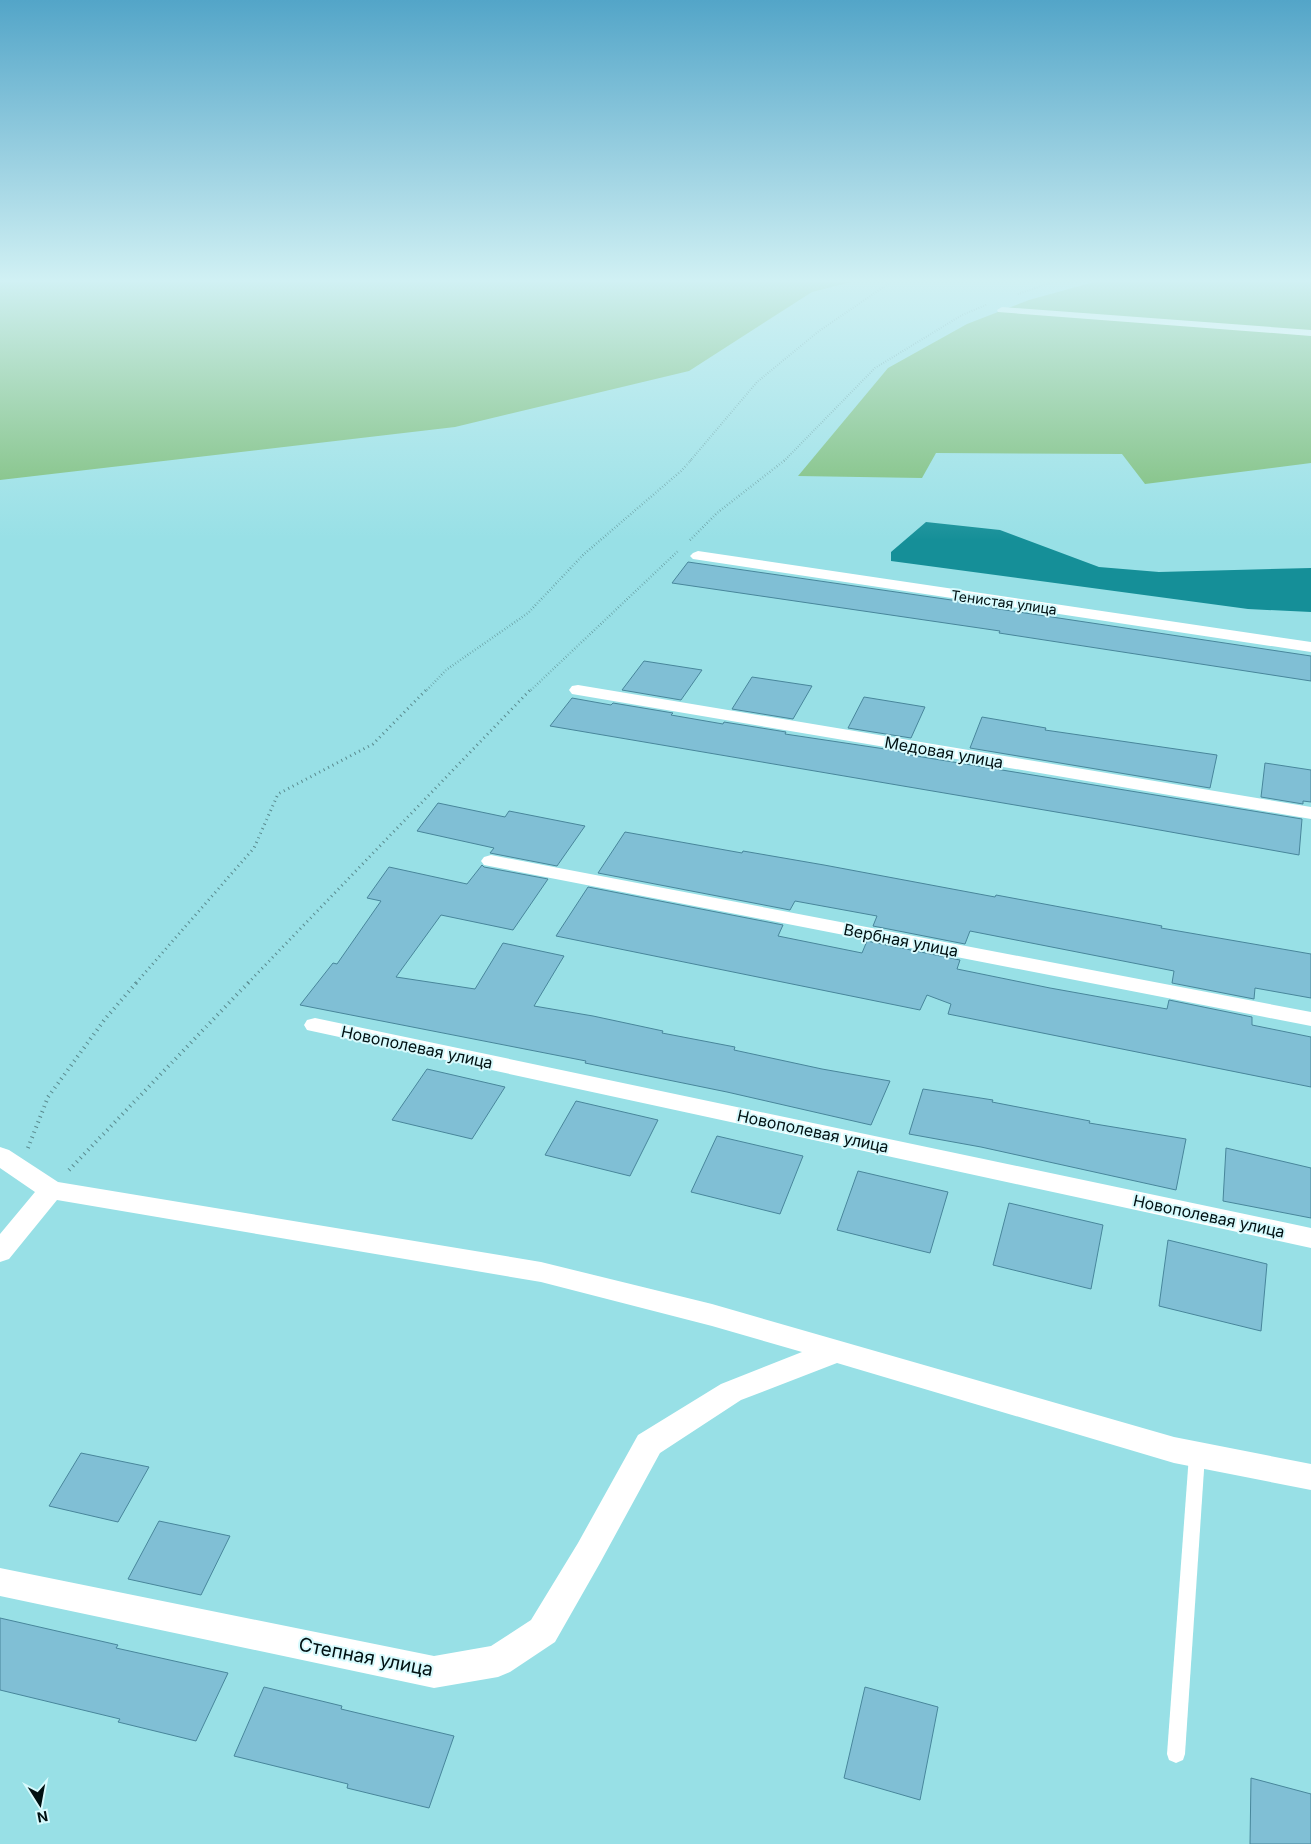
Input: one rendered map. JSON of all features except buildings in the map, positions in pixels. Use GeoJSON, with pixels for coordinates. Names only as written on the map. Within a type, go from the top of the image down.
{"type":"FeatureCollection","features":[{"type":"Feature","properties":{"kind":"street","name":"Тенистая улица"},"geometry":{"type":"LineString","coordinates":[[698,556],[1311,647]]}},
{"type":"Feature","properties":{"kind":"street","name":"Медовая улица"},"geometry":{"type":"LineString","coordinates":[[578,690],[1311,813]]}},
{"type":"Feature","properties":{"kind":"street","name":"Вербная улица"},"geometry":{"type":"LineString","coordinates":[[491,861],[1311,1020]]}},
{"type":"Feature","properties":{"kind":"street","name":"Новополевая улица"},"geometry":{"type":"LineString","coordinates":[[315,1025],[1311,1238]]}},
{"type":"Feature","properties":{"kind":"street"},"geometry":{"type":"LineString","coordinates":[[0,1156],[51,1190],[541,1272],[712,1315],[1174,1450],[1311,1477]]}},
{"type":"Feature","properties":{"kind":"street"},"geometry":{"type":"LineString","coordinates":[[0,1252],[51,1190]]}},
{"type":"Feature","properties":{"kind":"street","name":"Степная улица"},"geometry":{"type":"LineString","coordinates":[[0,1582],[434,1672],[498,1661],[543,1631],[589,1553],[649,1444],[731,1392],[836,1351]]}},
{"type":"Feature","properties":{"kind":"lane"},"geometry":{"type":"LineString","coordinates":[[1176,1754],[1198,1455]]}},
{"type":"Feature","properties":{"kind":"path"},"geometry":{"type":"LineString","coordinates":[[28,1149],[48,1097],[105,1019],[254,848],[278,794],[373,744],[446,670],[528,613],[583,555],[681,471],[757,382],[774,368]]}},
{"type":"Feature","properties":{"kind":"path"},"geometry":{"type":"LineString","coordinates":[[51,1190],[512,707],[658,571],[717,513],[778,467],[875,368]]}},
{"type":"Feature","properties":{"kind":"green space"},"geometry":{"type":"Polygon","coordinates":[[[0,368],[694,368],[689,371],[455,427],[0,480],[0,368]]]}},
{"type":"Feature","properties":{"kind":"green space"},"geometry":{"type":"Polygon","coordinates":[[[888,368],[1311,368],[1311,463],[1145,484],[1122,454],[936,453],[922,478],[798,476],[888,368]]]}},
{"type":"Feature","properties":{"kind":"water"},"geometry":{"type":"Polygon","coordinates":[[[926,522],[1000,530],[1099,567],[1159,572],[1311,568],[1311,612],[1248,609],[891,561],[891,552],[926,522]]]}}]}
